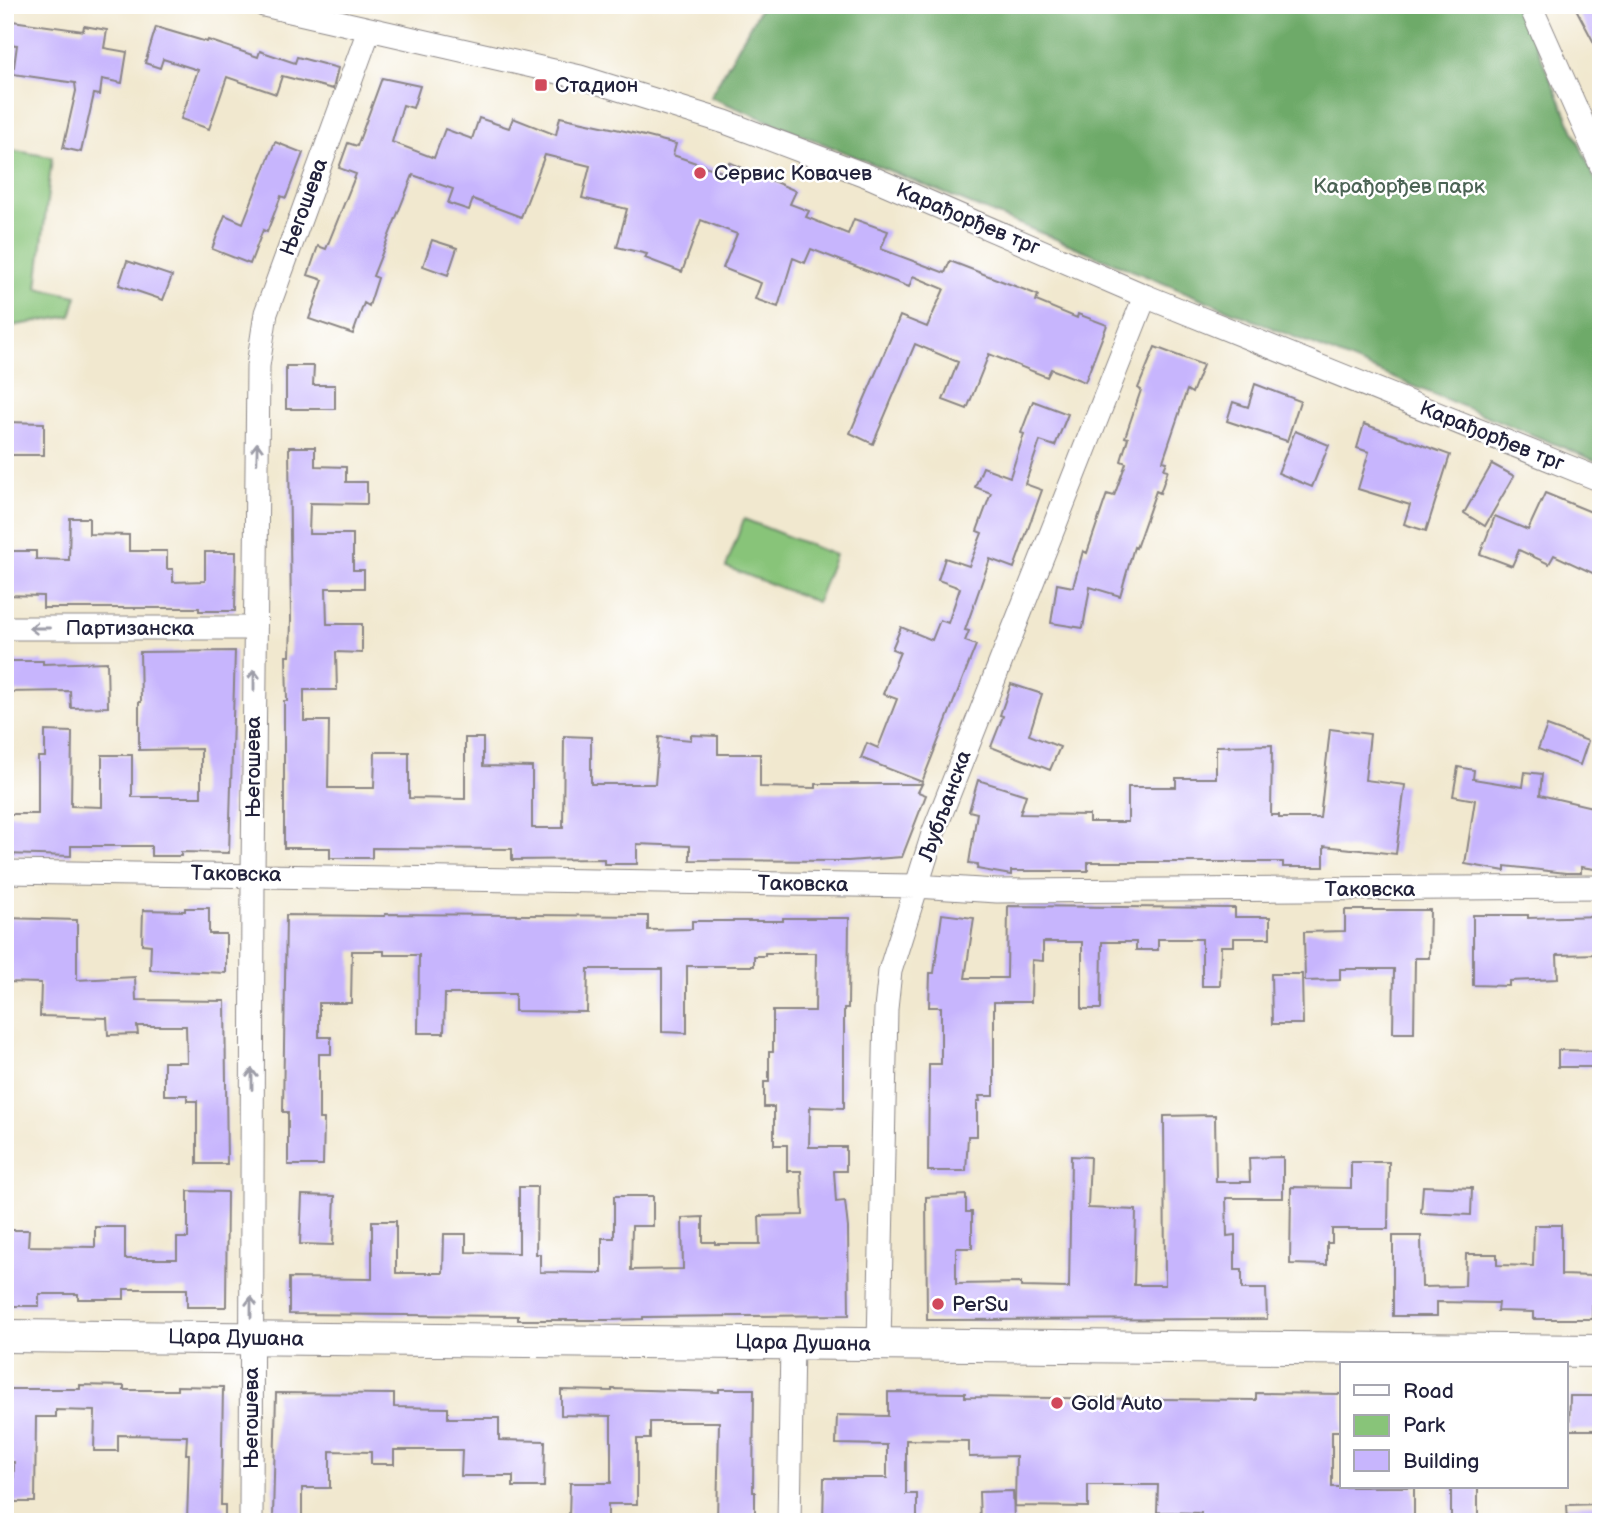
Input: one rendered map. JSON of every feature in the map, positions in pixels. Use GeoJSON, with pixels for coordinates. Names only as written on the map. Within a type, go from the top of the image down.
{"type":"FeatureCollection","features":[{"type":"Feature","properties":{"kind":"street"},"geometry":{"type":"LineString","coordinates":[[1530,5],[1601,165]]}},
{"type":"Feature","properties":{"kind":"street","name":"Карађорђев трг"},"geometry":{"type":"LineString","coordinates":[[271,6],[580,77],[725,122],[868,176],[1145,296],[1601,480]]}},
{"type":"Feature","properties":{"kind":"street","name":"Његошева"},"geometry":{"type":"LineString","coordinates":[[251,1522],[254,628],[261,338],[266,313],[369,30]]}},
{"type":"Feature","properties":{"kind":"street","name":"Љубљанска"},"geometry":{"type":"LineString","coordinates":[[879,1344],[886,1009],[890,971],[934,831],[1145,296]]}},
{"type":"Feature","properties":{"kind":"street","name":"Партизанска"},"geometry":{"type":"LineString","coordinates":[[5,628],[254,628]]}},
{"type":"Feature","properties":{"kind":"street","name":"Таковска"},"geometry":{"type":"LineString","coordinates":[[5,872],[916,886],[997,891],[1601,887]]}},
{"type":"Feature","properties":{"kind":"street","name":"Цара Душана"},"geometry":{"type":"LineString","coordinates":[[5,1336],[1601,1351]]}},
{"type":"Feature","properties":{"kind":"street"},"geometry":{"type":"LineString","coordinates":[[789,1522],[792,1343]]}},
{"type":"Feature","properties":{"kind":"green space","name":"Карађорђев парк"},"geometry":{"type":"Polygon","coordinates":[[[762,5],[1518,5],[1601,193],[1601,463],[710,97],[762,5]]]}},
{"type":"Feature","properties":{"kind":"green space"},"geometry":{"type":"Polygon","coordinates":[[[5,149],[52,157],[37,288],[77,296],[71,316],[5,327],[5,149]]]}},
{"type":"Feature","properties":{"kind":"green space"},"geometry":{"type":"Polygon","coordinates":[[[744,519],[835,555],[817,602],[726,567],[744,519]]]}},
{"type":"Feature","properties":{"kind":"building"},"geometry":{"type":"Polygon","coordinates":[[[1574,5],[1601,5],[1601,56],[1574,5]]]}},
{"type":"Feature","properties":{"kind":"building"},"geometry":{"type":"Polygon","coordinates":[[[5,20],[83,31],[84,26],[107,30],[104,48],[127,52],[122,83],[102,79],[100,95],[94,94],[81,152],[63,148],[76,91],[75,83],[13,74],[17,45],[5,44],[5,20]]]}},
{"type":"Feature","properties":{"kind":"building"},"geometry":{"type":"Polygon","coordinates":[[[156,27],[207,42],[208,40],[258,57],[260,51],[295,63],[297,57],[338,68],[333,89],[282,76],[276,94],[227,77],[209,129],[181,119],[198,70],[163,59],[160,68],[145,63],[156,27]]]}},
{"type":"Feature","properties":{"kind":"building"},"geometry":{"type":"Polygon","coordinates":[[[382,78],[420,86],[413,108],[403,105],[392,142],[434,158],[445,129],[472,139],[479,118],[509,128],[513,118],[556,135],[560,117],[625,131],[676,144],[673,155],[725,173],[729,162],[796,191],[790,204],[809,211],[806,217],[848,234],[854,219],[888,231],[881,249],[945,273],[950,261],[1038,295],[1036,301],[1077,318],[1078,314],[1107,325],[1085,382],[1051,369],[1047,377],[989,354],[967,409],[943,400],[958,362],[915,344],[873,444],[850,433],[900,316],[927,327],[944,289],[913,276],[909,287],[811,249],[805,263],[793,258],[778,307],[755,299],[761,283],[723,268],[737,234],[701,220],[682,272],[645,258],[647,254],[617,247],[627,209],[582,198],[590,166],[545,155],[521,217],[473,199],[469,210],[448,203],[453,189],[413,175],[373,276],[378,278],[369,306],[364,303],[353,334],[309,319],[323,280],[308,275],[318,246],[326,249],[356,174],[339,168],[348,143],[357,146],[382,78]]]}},
{"type":"Feature","properties":{"kind":"building"},"geometry":{"type":"Polygon","coordinates":[[[275,142],[303,153],[286,198],[281,196],[267,232],[263,230],[250,264],[212,249],[225,215],[243,223],[275,142]]]}},
{"type":"Feature","properties":{"kind":"building"},"geometry":{"type":"Polygon","coordinates":[[[432,240],[457,248],[448,275],[423,266],[432,240]]]}},
{"type":"Feature","properties":{"kind":"building"},"geometry":{"type":"Polygon","coordinates":[[[127,261],[172,276],[163,300],[119,285],[127,261]]]}},
{"type":"Feature","properties":{"kind":"building"},"geometry":{"type":"Polygon","coordinates":[[[1155,347],[1203,365],[1192,393],[1187,390],[1163,461],[1167,462],[1164,469],[1168,470],[1160,493],[1156,491],[1136,548],[1134,547],[1120,596],[1090,587],[1083,628],[1051,623],[1057,584],[1073,587],[1083,551],[1087,553],[1107,494],[1114,496],[1126,463],[1121,461],[1128,438],[1125,437],[1141,390],[1138,388],[1155,347]]]}},
{"type":"Feature","properties":{"kind":"building"},"geometry":{"type":"Polygon","coordinates":[[[286,366],[314,366],[313,385],[335,385],[335,409],[286,409],[286,366]]]}},
{"type":"Feature","properties":{"kind":"building"},"geometry":{"type":"Polygon","coordinates":[[[1255,384],[1300,401],[1287,441],[1227,421],[1233,402],[1248,407],[1255,384]]]}},
{"type":"Feature","properties":{"kind":"building"},"geometry":{"type":"Polygon","coordinates":[[[1033,401],[1068,414],[1055,446],[1040,441],[1025,484],[1042,490],[1014,568],[990,559],[965,630],[969,631],[965,641],[976,645],[922,782],[861,758],[867,743],[878,748],[897,699],[883,694],[900,652],[892,649],[901,627],[932,640],[940,620],[948,623],[960,588],[938,580],[945,558],[969,566],[982,533],[977,531],[991,493],[975,487],[983,467],[1010,477],[1024,434],[1021,433],[1033,401]]]}},
{"type":"Feature","properties":{"kind":"building"},"geometry":{"type":"Polygon","coordinates":[[[5,422],[44,423],[44,455],[5,455],[5,422]]]}},
{"type":"Feature","properties":{"kind":"building"},"geometry":{"type":"Polygon","coordinates":[[[1364,424],[1450,455],[1426,531],[1404,524],[1410,505],[1358,489],[1369,452],[1357,448],[1364,424]]]}},
{"type":"Feature","properties":{"kind":"building"},"geometry":{"type":"Polygon","coordinates":[[[1295,431],[1329,445],[1312,487],[1278,473],[1295,431]]]}},
{"type":"Feature","properties":{"kind":"building"},"geometry":{"type":"Polygon","coordinates":[[[289,447],[315,447],[315,466],[346,467],[346,482],[367,482],[367,504],[310,503],[309,534],[353,534],[353,570],[364,570],[364,588],[326,588],[327,624],[362,624],[362,653],[336,652],[337,690],[304,690],[304,721],[329,721],[328,788],[374,788],[375,752],[409,752],[409,798],[465,799],[465,738],[483,738],[483,766],[532,767],[532,828],[563,828],[564,736],[591,737],[591,784],[655,784],[659,737],[691,740],[691,735],[718,736],[718,754],[760,754],[760,787],[922,784],[918,792],[926,795],[902,857],[848,861],[690,860],[690,846],[637,844],[637,864],[604,864],[604,859],[512,860],[512,849],[372,848],[372,858],[330,858],[330,848],[284,848],[284,701],[287,701],[286,656],[290,656],[291,620],[289,447]]]}},
{"type":"Feature","properties":{"kind":"building"},"geometry":{"type":"Polygon","coordinates":[[[1492,464],[1514,476],[1485,526],[1464,513],[1492,464]]]}},
{"type":"Feature","properties":{"kind":"building"},"geometry":{"type":"Polygon","coordinates":[[[1545,493],[1601,516],[1601,577],[1554,555],[1549,564],[1519,550],[1512,566],[1480,554],[1495,516],[1528,530],[1545,493]]]}},
{"type":"Feature","properties":{"kind":"building"},"geometry":{"type":"Polygon","coordinates":[[[70,518],[89,518],[89,534],[129,535],[129,551],[167,551],[167,569],[173,569],[173,582],[205,581],[205,552],[236,552],[235,611],[199,611],[199,608],[43,608],[43,596],[5,595],[5,551],[36,551],[36,559],[69,560],[70,518]]]}},
{"type":"Feature","properties":{"kind":"building"},"geometry":{"type":"Polygon","coordinates":[[[235,651],[229,853],[181,852],[181,856],[151,856],[151,846],[71,846],[71,856],[5,854],[5,814],[38,814],[38,757],[45,757],[45,731],[72,732],[71,806],[102,807],[102,755],[132,755],[132,797],[201,797],[201,749],[139,750],[140,652],[235,651]]]}},
{"type":"Feature","properties":{"kind":"building"},"geometry":{"type":"Polygon","coordinates":[[[5,661],[43,661],[43,664],[107,662],[108,707],[71,708],[70,691],[5,692],[5,661]]]}},
{"type":"Feature","properties":{"kind":"building"},"geometry":{"type":"Polygon","coordinates":[[[1011,684],[1042,694],[1029,735],[1060,747],[1050,770],[991,747],[1011,684]]]}},
{"type":"Feature","properties":{"kind":"building"},"geometry":{"type":"Polygon","coordinates":[[[1547,726],[1588,741],[1580,765],[1538,749],[1547,726]]]}},
{"type":"Feature","properties":{"kind":"building"},"geometry":{"type":"Polygon","coordinates":[[[1330,729],[1370,734],[1365,780],[1405,785],[1396,854],[1324,846],[1324,867],[1283,867],[1283,862],[1088,862],[1088,871],[1011,871],[1011,875],[977,869],[978,864],[969,863],[977,813],[969,811],[978,780],[1026,795],[1020,814],[1089,815],[1089,822],[1128,822],[1128,787],[1176,787],[1176,778],[1216,778],[1216,746],[1272,745],[1271,815],[1279,815],[1279,818],[1320,818],[1330,729]]]}},
{"type":"Feature","properties":{"kind":"building"},"geometry":{"type":"Polygon","coordinates":[[[1458,767],[1474,770],[1473,779],[1523,787],[1525,772],[1542,774],[1540,795],[1601,809],[1601,870],[1581,867],[1581,873],[1566,873],[1505,866],[1505,871],[1465,864],[1475,800],[1453,796],[1458,767]]]}},
{"type":"Feature","properties":{"kind":"building"},"geometry":{"type":"Polygon","coordinates":[[[1008,906],[1235,908],[1235,917],[1270,917],[1270,938],[1234,938],[1234,946],[1221,946],[1220,986],[1202,986],[1202,939],[1158,939],[1158,950],[1136,950],[1136,942],[1102,942],[1101,1009],[1082,1009],[1082,942],[1043,942],[1043,961],[1032,960],[1031,1002],[994,1002],[994,1096],[979,1096],[980,1101],[977,1101],[977,1136],[968,1136],[966,1171],[928,1171],[929,1064],[941,1064],[941,1007],[929,1007],[930,973],[934,973],[942,914],[974,918],[965,978],[1007,978],[1008,906]]]}},
{"type":"Feature","properties":{"kind":"building"},"geometry":{"type":"Polygon","coordinates":[[[185,908],[209,908],[209,934],[226,934],[226,973],[150,970],[151,945],[142,944],[143,910],[185,911],[185,908]]]}},
{"type":"Feature","properties":{"kind":"building"},"geometry":{"type":"Polygon","coordinates":[[[1345,910],[1430,910],[1429,958],[1415,958],[1414,1033],[1393,1033],[1394,969],[1340,969],[1340,980],[1305,981],[1304,932],[1345,931],[1345,910]]]}},
{"type":"Feature","properties":{"kind":"building"},"geometry":{"type":"Polygon","coordinates":[[[286,915],[648,916],[648,930],[692,929],[692,921],[849,918],[848,1008],[844,1008],[844,1108],[810,1107],[809,1147],[846,1147],[846,1171],[834,1171],[836,1202],[845,1201],[848,1228],[849,1315],[518,1320],[518,1316],[289,1314],[289,1278],[372,1279],[372,1221],[396,1221],[396,1273],[443,1273],[444,1234],[466,1234],[466,1252],[519,1253],[519,1187],[537,1187],[536,1254],[540,1254],[540,1272],[602,1273],[602,1238],[614,1238],[614,1196],[653,1196],[653,1226],[632,1226],[631,1270],[683,1269],[682,1218],[703,1217],[703,1242],[760,1244],[759,1216],[803,1215],[801,1171],[787,1171],[787,1145],[774,1145],[774,1107],[764,1107],[764,1082],[769,1082],[769,1052],[773,1052],[773,1011],[815,1011],[816,953],[765,953],[765,956],[754,956],[754,966],[687,966],[687,1033],[662,1032],[662,969],[588,969],[587,1012],[515,1011],[515,994],[445,994],[444,1033],[418,1033],[419,955],[352,951],[351,1003],[319,1003],[319,1037],[331,1037],[331,1054],[319,1054],[319,1119],[324,1119],[323,1165],[288,1165],[288,1112],[283,1112],[286,915]]]}},
{"type":"Feature","properties":{"kind":"building"},"geometry":{"type":"Polygon","coordinates":[[[1473,915],[1528,915],[1528,918],[1601,916],[1601,954],[1557,955],[1558,979],[1509,981],[1509,986],[1473,985],[1473,915]]]}},
{"type":"Feature","properties":{"kind":"building"},"geometry":{"type":"Polygon","coordinates":[[[5,918],[77,920],[77,980],[135,977],[136,1000],[225,1001],[227,1164],[197,1164],[197,1101],[187,1101],[187,1095],[164,1095],[164,1062],[187,1062],[186,1026],[137,1026],[138,1034],[108,1035],[107,1018],[40,1016],[41,983],[5,982],[5,918]]]}},
{"type":"Feature","properties":{"kind":"building"},"geometry":{"type":"Polygon","coordinates":[[[1271,974],[1302,974],[1303,1024],[1272,1024],[1271,974]]]}},
{"type":"Feature","properties":{"kind":"building"},"geometry":{"type":"Polygon","coordinates":[[[1558,1050],[1601,1051],[1601,1067],[1558,1067],[1558,1050]]]}},
{"type":"Feature","properties":{"kind":"building"},"geometry":{"type":"Polygon","coordinates":[[[1215,1115],[1216,1182],[1250,1182],[1249,1158],[1283,1157],[1283,1198],[1226,1198],[1227,1236],[1235,1235],[1235,1270],[1242,1270],[1242,1289],[1266,1289],[1267,1319],[927,1320],[926,1197],[966,1195],[966,1212],[972,1212],[972,1248],[956,1248],[956,1284],[1021,1283],[1021,1287],[1069,1288],[1071,1156],[1090,1157],[1088,1208],[1136,1210],[1134,1285],[1165,1285],[1164,1116],[1215,1115]]]}},
{"type":"Feature","properties":{"kind":"building"},"geometry":{"type":"Polygon","coordinates":[[[1351,1162],[1389,1162],[1388,1229],[1332,1229],[1332,1243],[1327,1243],[1327,1265],[1290,1264],[1291,1187],[1351,1188],[1351,1162]]]}},
{"type":"Feature","properties":{"kind":"building"},"geometry":{"type":"Polygon","coordinates":[[[1423,1186],[1472,1188],[1471,1215],[1421,1213],[1423,1186]]]}},
{"type":"Feature","properties":{"kind":"building"},"geometry":{"type":"Polygon","coordinates":[[[188,1191],[227,1192],[226,1307],[187,1307],[187,1289],[124,1289],[124,1299],[78,1299],[78,1294],[39,1294],[39,1306],[5,1306],[5,1230],[29,1230],[28,1246],[95,1247],[95,1227],[125,1227],[125,1259],[177,1259],[177,1238],[188,1238],[188,1191]]]}},
{"type":"Feature","properties":{"kind":"building"},"geometry":{"type":"Polygon","coordinates":[[[302,1195],[335,1196],[333,1245],[300,1244],[302,1195]]]}},
{"type":"Feature","properties":{"kind":"building"},"geometry":{"type":"Polygon","coordinates":[[[1534,1225],[1561,1225],[1561,1275],[1593,1276],[1592,1319],[1533,1319],[1533,1312],[1497,1311],[1498,1303],[1437,1302],[1437,1316],[1393,1316],[1393,1236],[1421,1236],[1422,1287],[1465,1286],[1466,1254],[1497,1254],[1497,1265],[1533,1266],[1534,1225]]]}},
{"type":"Feature","properties":{"kind":"building"},"geometry":{"type":"Polygon","coordinates":[[[80,1385],[124,1386],[124,1390],[177,1390],[177,1386],[223,1387],[221,1505],[225,1505],[225,1522],[187,1522],[187,1436],[118,1435],[118,1451],[94,1451],[95,1411],[56,1410],[56,1417],[36,1417],[35,1502],[13,1502],[14,1462],[5,1462],[5,1389],[80,1389],[80,1385]]]}},
{"type":"Feature","properties":{"kind":"building"},"geometry":{"type":"Polygon","coordinates":[[[719,1389],[754,1389],[755,1522],[717,1522],[719,1422],[650,1422],[650,1439],[637,1439],[637,1504],[608,1504],[608,1517],[569,1517],[570,1483],[611,1483],[611,1416],[561,1415],[561,1390],[719,1392],[719,1389]]]}},
{"type":"Feature","properties":{"kind":"building"},"geometry":{"type":"Polygon","coordinates":[[[888,1392],[965,1393],[965,1397],[1256,1400],[1256,1393],[1340,1394],[1340,1431],[1332,1431],[1332,1487],[1414,1488],[1414,1522],[1256,1522],[1256,1518],[1201,1517],[1201,1513],[1157,1512],[1158,1485],[1088,1485],[1088,1507],[1015,1506],[1016,1456],[969,1457],[969,1441],[906,1440],[906,1494],[917,1494],[917,1518],[873,1518],[873,1522],[823,1522],[824,1478],[887,1478],[887,1445],[836,1444],[837,1415],[888,1416],[888,1392]]]}},
{"type":"Feature","properties":{"kind":"building"},"geometry":{"type":"Polygon","coordinates":[[[276,1393],[394,1394],[394,1407],[448,1408],[448,1418],[499,1418],[499,1440],[545,1441],[544,1487],[513,1487],[513,1476],[461,1476],[462,1450],[394,1450],[394,1464],[371,1464],[371,1452],[330,1451],[330,1488],[302,1488],[302,1518],[273,1518],[276,1393]]]}},
{"type":"Feature","properties":{"kind":"building"},"geometry":{"type":"Polygon","coordinates":[[[1570,1396],[1601,1396],[1601,1430],[1569,1430],[1570,1396]]]}},
{"type":"Feature","properties":{"kind":"building"},"geometry":{"type":"Polygon","coordinates":[[[1451,1488],[1478,1488],[1478,1522],[1451,1522],[1451,1488]]]}},
{"type":"Feature","properties":{"kind":"building"},"geometry":{"type":"Polygon","coordinates":[[[1013,1491],[1014,1522],[980,1522],[979,1492],[1013,1491]]]}},
{"type":"Feature","properties":{"kind":"building"},"geometry":{"type":"Polygon","coordinates":[[[1601,1504],[1601,1522],[1568,1522],[1567,1505],[1601,1504]]]}},
{"type":"Feature","properties":{"kind":"place","name":"Стадион"},"geometry":{"type":"Point","coordinates":[541,85]}},
{"type":"Feature","properties":{"kind":"place","name":"Сервис Ковачев"},"geometry":{"type":"Point","coordinates":[700,173]}},
{"type":"Feature","properties":{"kind":"place","name":"PerSu"},"geometry":{"type":"Point","coordinates":[938,1304]}},
{"type":"Feature","properties":{"kind":"place","name":"Gold Auto"},"geometry":{"type":"Point","coordinates":[1057,1403]}}]}
